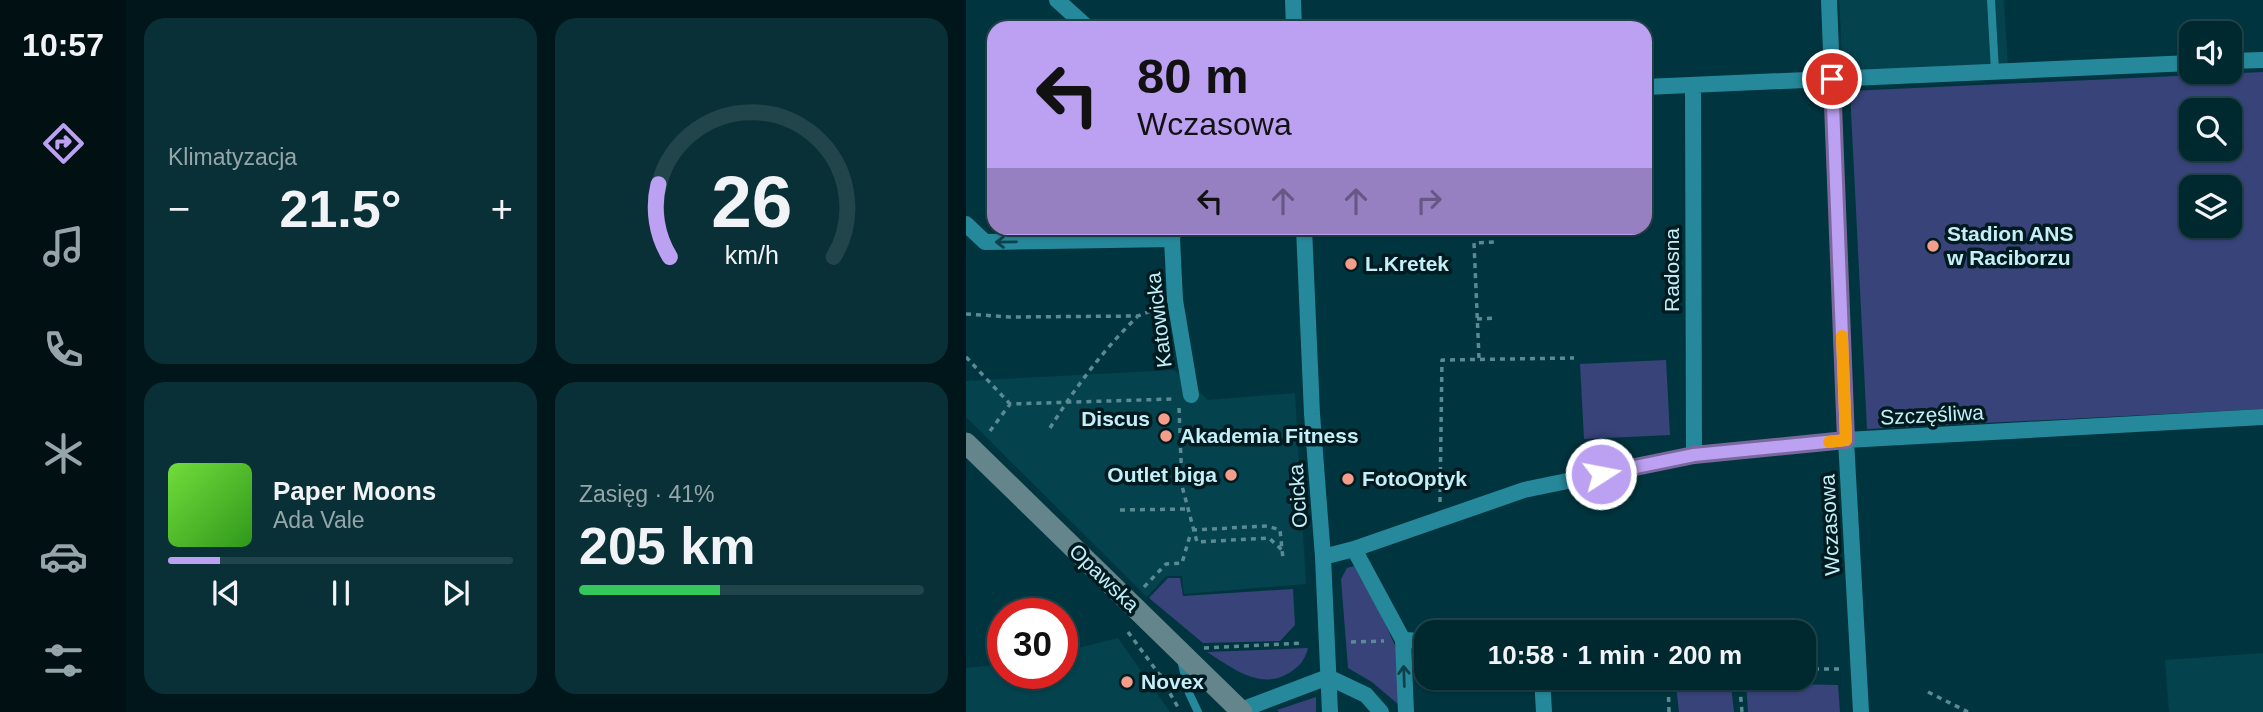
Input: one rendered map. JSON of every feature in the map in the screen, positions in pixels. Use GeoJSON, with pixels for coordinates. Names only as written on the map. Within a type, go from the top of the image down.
{"type":"FeatureCollection","features":[{"type":"Feature","properties":{"kind":"main road","name":"Opawska"},"geometry":{"type":"LineString","coordinates":[[966,443],[1241,711]]}},
{"type":"Feature","properties":{"kind":"street"},"geometry":{"type":"LineString","coordinates":[[1057,0],[1080,21]]}},
{"type":"Feature","properties":{"kind":"street"},"geometry":{"type":"LineString","coordinates":[[1293,0],[1294,21]]}},
{"type":"Feature","properties":{"kind":"street","name":"Wczasowa"},"geometry":{"type":"LineString","coordinates":[[1829,0],[1846,440],[1861,712]]}},
{"type":"Feature","properties":{"kind":"street"},"geometry":{"type":"LineString","coordinates":[[2242,61],[2263,60]]}},
{"type":"Feature","properties":{"kind":"street"},"geometry":{"type":"LineString","coordinates":[[1652,88],[2179,63]]}},
{"type":"Feature","properties":{"kind":"street","name":"Radosna"},"geometry":{"type":"LineString","coordinates":[[1693,86],[1694,455]]}},
{"type":"Feature","properties":{"kind":"street","name":"Katowicka"},"geometry":{"type":"LineString","coordinates":[[966,224],[985,242],[1131,235]]}},
{"type":"Feature","properties":{"kind":"street","name":"Katowicka"},"geometry":{"type":"LineString","coordinates":[[1173,235],[1175,300],[1191,396]]}},
{"type":"Feature","properties":{"kind":"street","name":"Ocicka"},"geometry":{"type":"LineString","coordinates":[[1304,235],[1330,712]]}},
{"type":"Feature","properties":{"kind":"street","name":"Szczęśliwa"},"geometry":{"type":"LineString","coordinates":[[1323,557],[1354,549],[1524,490],[1694,455],[1846,440],[2263,417]]}},
{"type":"Feature","properties":{"kind":"street"},"geometry":{"type":"LineString","coordinates":[[1354,549],[1403,640],[1406,712]]}},
{"type":"Feature","properties":{"kind":"street"},"geometry":{"type":"LineString","coordinates":[[1403,640],[1414,640]]}},
{"type":"Feature","properties":{"kind":"street"},"geometry":{"type":"LineString","coordinates":[[1241,711],[1328,677],[1366,695],[1381,712]]}},
{"type":"Feature","properties":{"kind":"street"},"geometry":{"type":"LineString","coordinates":[[1543,690],[1544,712]]}},
{"type":"Feature","properties":{"kind":"lane"},"geometry":{"type":"LineString","coordinates":[[1991,0],[1995,71]]}},
{"type":"Feature","properties":{"kind":"lane"},"geometry":{"type":"LineString","coordinates":[[1179,651],[1189,693],[1198,712]]}},
{"type":"Feature","properties":{"kind":"path"},"geometry":{"type":"LineString","coordinates":[[1479,358],[1474,243],[1495,242]]}},
{"type":"Feature","properties":{"kind":"path"},"geometry":{"type":"LineString","coordinates":[[1050,428],[1066,402],[1113,340],[1138,316],[1175,300]]}},
{"type":"Feature","properties":{"kind":"path"},"geometry":{"type":"LineString","coordinates":[[966,314],[1010,317],[1138,316]]}},
{"type":"Feature","properties":{"kind":"path"},"geometry":{"type":"LineString","coordinates":[[1477,319],[1496,318]]}},
{"type":"Feature","properties":{"kind":"path"},"geometry":{"type":"LineString","coordinates":[[966,357],[1010,404],[1178,398],[1182,486],[1197,542],[1269,538],[1282,550]]}},
{"type":"Feature","properties":{"kind":"path"},"geometry":{"type":"LineString","coordinates":[[1441,519],[1442,360],[1574,358]]}},
{"type":"Feature","properties":{"kind":"path"},"geometry":{"type":"LineString","coordinates":[[990,431],[1010,404]]}},
{"type":"Feature","properties":{"kind":"path"},"geometry":{"type":"LineString","coordinates":[[1120,510],[1186,509]]}},
{"type":"Feature","properties":{"kind":"path"},"geometry":{"type":"LineString","coordinates":[[1192,530],[1267,526],[1280,530],[1283,559]]}},
{"type":"Feature","properties":{"kind":"path"},"geometry":{"type":"LineString","coordinates":[[1138,593],[1166,564],[1182,564],[1192,530]]}},
{"type":"Feature","properties":{"kind":"path"},"geometry":{"type":"LineString","coordinates":[[1122,625],[1159,674],[1180,712]]}},
{"type":"Feature","properties":{"kind":"path"},"geometry":{"type":"LineString","coordinates":[[1351,642],[1403,640]]}},
{"type":"Feature","properties":{"kind":"path"},"geometry":{"type":"LineString","coordinates":[[1201,648],[1302,643]]}},
{"type":"Feature","properties":{"kind":"path"},"geometry":{"type":"LineString","coordinates":[[1816,669],[1858,669]]}},
{"type":"Feature","properties":{"kind":"path"},"geometry":{"type":"LineString","coordinates":[[1159,674],[1189,693]]}},
{"type":"Feature","properties":{"kind":"path"},"geometry":{"type":"LineString","coordinates":[[1668,690],[1669,712]]}},
{"type":"Feature","properties":{"kind":"path"},"geometry":{"type":"LineString","coordinates":[[1741,690],[1742,712]]}},
{"type":"Feature","properties":{"kind":"path"},"geometry":{"type":"LineString","coordinates":[[1928,692],[1968,712]]}},
{"type":"Feature","properties":{"kind":"shaded area"},"geometry":{"type":"Polygon","coordinates":[[[1839,0],[2004,0],[2008,67],[1843,74],[1839,0]]]}},
{"type":"Feature","properties":{"kind":"shaded area","name":"Stadion ANS w Raciborzu"},"geometry":{"type":"Polygon","coordinates":[[[2263,72],[2263,409],[1867,429],[1850,91],[2179,76],[2179,84],[2242,84],[2242,73],[2263,72]]]}},
{"type":"Feature","properties":{"kind":"shaded area"},"geometry":{"type":"Polygon","coordinates":[[[1666,360],[1670,435],[1584,439],[1580,364],[1666,360]]]}},
{"type":"Feature","properties":{"kind":"shaded area"},"geometry":{"type":"Polygon","coordinates":[[[1174,370],[1208,400],[1295,393],[1306,584],[1184,594],[1182,576],[1166,576],[1147,597],[966,417],[966,381],[1174,370]]]}},
{"type":"Feature","properties":{"kind":"shaded area"},"geometry":{"type":"Polygon","coordinates":[[[1354,566],[1382,616],[1396,648],[1399,705],[1372,682],[1348,668],[1341,579],[1347,568],[1354,566]]]}},
{"type":"Feature","properties":{"kind":"shaded area"},"geometry":{"type":"Polygon","coordinates":[[[1168,578],[1180,578],[1183,596],[1293,589],[1295,625],[1280,641],[1203,643],[1149,598],[1168,578]]]}},
{"type":"Feature","properties":{"kind":"shaded area"},"geometry":{"type":"Polygon","coordinates":[[[1118,638],[1170,712],[966,712],[966,668],[987,666],[987,689],[1078,689],[1078,648],[1118,638]]]}},
{"type":"Feature","properties":{"kind":"shaded area"},"geometry":{"type":"Polygon","coordinates":[[[1308,648],[1304,659],[1293,670],[1278,678],[1267,679],[1246,675],[1207,652],[1308,648]]]}},
{"type":"Feature","properties":{"kind":"shaded area"},"geometry":{"type":"Polygon","coordinates":[[[2263,653],[2263,712],[2169,712],[2165,660],[2263,653]]]}},
{"type":"Feature","properties":{"kind":"shaded area"},"geometry":{"type":"Polygon","coordinates":[[[1816,685],[1838,685],[1840,712],[1748,712],[1746,690],[1816,690],[1816,685]]]}},
{"type":"Feature","properties":{"kind":"shaded area"},"geometry":{"type":"Polygon","coordinates":[[[1676,690],[1731,690],[1734,712],[1679,712],[1676,690]]]}},
{"type":"Feature","properties":{"kind":"shaded area"},"geometry":{"type":"Polygon","coordinates":[[[1316,697],[1316,712],[1277,710],[1316,697]]]}},
{"type":"Feature","properties":{"kind":"slow traffic"},"geometry":{"type":"LineString","coordinates":[[1829,442],[1846,440],[1842,336]]}},
{"type":"Feature","properties":{"kind":"place","name":"Stadion ANS w Raciborzu"},"geometry":{"type":"Point","coordinates":[1933,246]}},
{"type":"Feature","properties":{"kind":"place","name":"L.Kretek"},"geometry":{"type":"Point","coordinates":[1351,264]}},
{"type":"Feature","properties":{"kind":"place","name":"Discus"},"geometry":{"type":"Point","coordinates":[1164,419]}},
{"type":"Feature","properties":{"kind":"place","name":"Akademia Fitness"},"geometry":{"type":"Point","coordinates":[1166,436]}},
{"type":"Feature","properties":{"kind":"place","name":"Outlet biga"},"geometry":{"type":"Point","coordinates":[1231,475]}},
{"type":"Feature","properties":{"kind":"place","name":"FotoOptyk"},"geometry":{"type":"Point","coordinates":[1348,479]}},
{"type":"Feature","properties":{"kind":"place","name":"Novex"},"geometry":{"type":"Point","coordinates":[1127,682]}},
{"type":"Feature","properties":{"kind":"route"},"geometry":{"type":"LineString","coordinates":[[1601,474],[1694,455],[1846,440],[1832,79]]}}]}
